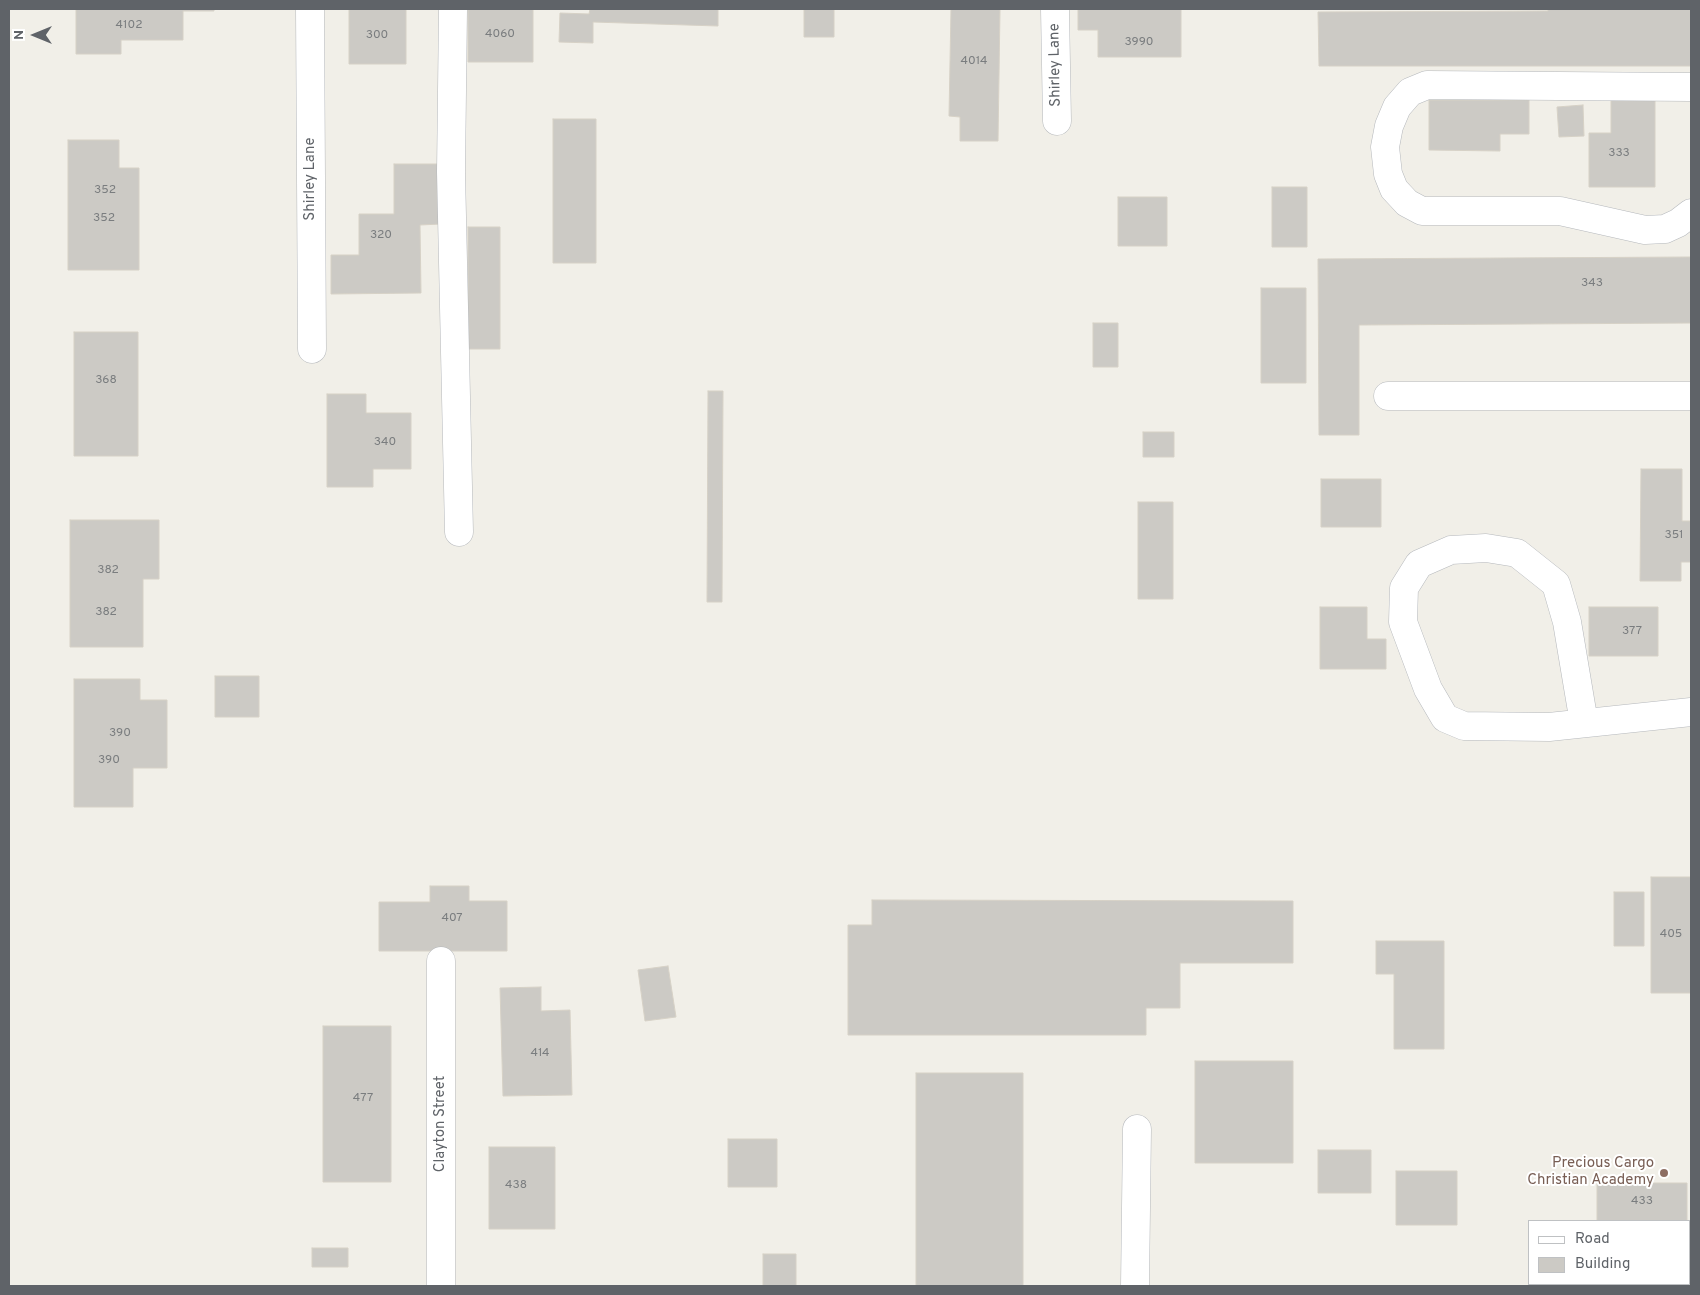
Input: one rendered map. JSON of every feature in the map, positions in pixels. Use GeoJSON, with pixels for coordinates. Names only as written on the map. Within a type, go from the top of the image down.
{"type":"FeatureCollection","features":[{"type":"Feature","properties":{"kind":"street","name":"Shirley Lane"},"geometry":{"type":"LineString","coordinates":[[310,9],[312,349]]}},
{"type":"Feature","properties":{"kind":"street"},"geometry":{"type":"LineString","coordinates":[[453,9],[451,172],[459,532]]}},
{"type":"Feature","properties":{"kind":"street","name":"Shirley Lane"},"geometry":{"type":"LineString","coordinates":[[1055,9],[1057,121]]}},
{"type":"Feature","properties":{"kind":"street"},"geometry":{"type":"LineString","coordinates":[[1691,87],[1427,85],[1410,92],[1397,107],[1389,126],[1385,147],[1388,174],[1394,189],[1407,203],[1422,211],[1560,211],[1645,230],[1665,230],[1691,213]]}},
{"type":"Feature","properties":{"kind":"street"},"geometry":{"type":"LineString","coordinates":[[1388,396],[1691,396]]}},
{"type":"Feature","properties":{"kind":"street"},"geometry":{"type":"LineString","coordinates":[[1584,723],[1567,622],[1556,584],[1517,553],[1486,548],[1451,550],[1419,564],[1404,588],[1404,622],[1428,689],[1445,718],[1464,726],[1549,727],[1691,712]]}},
{"type":"Feature","properties":{"kind":"street","name":"Clayton Street"},"geometry":{"type":"LineString","coordinates":[[440,1286],[441,961]]}},
{"type":"Feature","properties":{"kind":"street"},"geometry":{"type":"LineString","coordinates":[[1135,1286],[1137,1128]]}},
{"type":"Feature","properties":{"kind":"building"},"geometry":{"type":"Polygon","coordinates":[[[76,9],[214,9],[214,11],[183,11],[183,40],[121,40],[121,54],[76,54],[76,9]]]}},
{"type":"Feature","properties":{"kind":"building"},"geometry":{"type":"Polygon","coordinates":[[[349,9],[406,9],[406,64],[349,64],[349,9]]]}},
{"type":"Feature","properties":{"kind":"building"},"geometry":{"type":"Polygon","coordinates":[[[468,9],[533,9],[533,62],[468,62],[468,9]]]}},
{"type":"Feature","properties":{"kind":"building"},"geometry":{"type":"Polygon","coordinates":[[[590,9],[718,9],[718,26],[593,22],[593,43],[559,42],[560,13],[589,14],[590,9]]]}},
{"type":"Feature","properties":{"kind":"building"},"geometry":{"type":"Polygon","coordinates":[[[804,9],[834,9],[834,37],[804,37],[804,9]]]}},
{"type":"Feature","properties":{"kind":"building"},"geometry":{"type":"Polygon","coordinates":[[[951,9],[1000,9],[998,141],[960,141],[960,117],[949,116],[951,9]]]}},
{"type":"Feature","properties":{"kind":"building"},"geometry":{"type":"Polygon","coordinates":[[[1078,9],[1181,9],[1181,57],[1098,57],[1098,30],[1078,30],[1078,9]]]}},
{"type":"Feature","properties":{"kind":"building"},"geometry":{"type":"Polygon","coordinates":[[[1548,9],[1691,9],[1691,66],[1319,66],[1318,12],[1548,11],[1548,9]]]}},
{"type":"Feature","properties":{"kind":"building"},"geometry":{"type":"Polygon","coordinates":[[[1611,99],[1655,99],[1655,187],[1589,187],[1589,133],[1611,133],[1611,99]]]}},
{"type":"Feature","properties":{"kind":"building"},"geometry":{"type":"Polygon","coordinates":[[[1429,100],[1529,100],[1529,134],[1500,134],[1500,151],[1429,150],[1429,100]]]}},
{"type":"Feature","properties":{"kind":"building"},"geometry":{"type":"Polygon","coordinates":[[[1583,105],[1584,136],[1559,137],[1557,107],[1583,105]]]}},
{"type":"Feature","properties":{"kind":"building"},"geometry":{"type":"Polygon","coordinates":[[[553,119],[596,119],[596,263],[553,263],[553,119]]]}},
{"type":"Feature","properties":{"kind":"building"},"geometry":{"type":"Polygon","coordinates":[[[68,140],[119,140],[119,168],[139,168],[139,270],[68,270],[68,140]]]}},
{"type":"Feature","properties":{"kind":"building"},"geometry":{"type":"Polygon","coordinates":[[[394,164],[440,164],[441,224],[420,225],[421,293],[331,294],[331,255],[359,255],[359,214],[394,214],[394,164]]]}},
{"type":"Feature","properties":{"kind":"building"},"geometry":{"type":"Polygon","coordinates":[[[1272,187],[1307,187],[1307,247],[1272,247],[1272,187]]]}},
{"type":"Feature","properties":{"kind":"building"},"geometry":{"type":"Polygon","coordinates":[[[1118,197],[1167,197],[1167,246],[1118,246],[1118,197]]]}},
{"type":"Feature","properties":{"kind":"building"},"geometry":{"type":"Polygon","coordinates":[[[468,227],[500,227],[500,349],[468,349],[468,227]]]}},
{"type":"Feature","properties":{"kind":"building"},"geometry":{"type":"Polygon","coordinates":[[[1691,257],[1691,323],[1359,325],[1359,435],[1319,435],[1318,259],[1691,257]]]}},
{"type":"Feature","properties":{"kind":"building"},"geometry":{"type":"Polygon","coordinates":[[[1261,288],[1306,288],[1306,383],[1261,383],[1261,288]]]}},
{"type":"Feature","properties":{"kind":"building"},"geometry":{"type":"Polygon","coordinates":[[[1093,323],[1118,323],[1118,367],[1093,367],[1093,323]]]}},
{"type":"Feature","properties":{"kind":"building"},"geometry":{"type":"Polygon","coordinates":[[[74,332],[138,332],[138,456],[74,456],[74,332]]]}},
{"type":"Feature","properties":{"kind":"building"},"geometry":{"type":"Polygon","coordinates":[[[708,391],[723,391],[722,602],[707,602],[708,391]]]}},
{"type":"Feature","properties":{"kind":"building"},"geometry":{"type":"Polygon","coordinates":[[[327,394],[366,394],[366,413],[411,413],[411,469],[373,469],[373,487],[327,487],[327,394]]]}},
{"type":"Feature","properties":{"kind":"building"},"geometry":{"type":"Polygon","coordinates":[[[1143,432],[1174,432],[1174,457],[1143,457],[1143,432]]]}},
{"type":"Feature","properties":{"kind":"building"},"geometry":{"type":"Polygon","coordinates":[[[1641,469],[1682,469],[1682,521],[1691,521],[1691,562],[1681,562],[1681,581],[1640,581],[1641,469]]]}},
{"type":"Feature","properties":{"kind":"building"},"geometry":{"type":"Polygon","coordinates":[[[1321,479],[1381,479],[1381,527],[1321,527],[1321,479]]]}},
{"type":"Feature","properties":{"kind":"building"},"geometry":{"type":"Polygon","coordinates":[[[1138,502],[1173,502],[1173,599],[1138,599],[1138,502]]]}},
{"type":"Feature","properties":{"kind":"building"},"geometry":{"type":"Polygon","coordinates":[[[70,520],[159,520],[159,579],[143,579],[143,647],[70,647],[70,520]]]}},
{"type":"Feature","properties":{"kind":"building"},"geometry":{"type":"Polygon","coordinates":[[[1320,607],[1367,607],[1367,639],[1386,639],[1386,669],[1320,669],[1320,607]]]}},
{"type":"Feature","properties":{"kind":"building"},"geometry":{"type":"Polygon","coordinates":[[[1589,607],[1658,607],[1658,656],[1589,656],[1589,607]]]}},
{"type":"Feature","properties":{"kind":"building"},"geometry":{"type":"Polygon","coordinates":[[[215,676],[259,676],[259,717],[215,717],[215,676]]]}},
{"type":"Feature","properties":{"kind":"building"},"geometry":{"type":"Polygon","coordinates":[[[74,679],[140,679],[140,700],[167,700],[167,768],[133,768],[133,807],[74,807],[74,679]]]}},
{"type":"Feature","properties":{"kind":"building"},"geometry":{"type":"Polygon","coordinates":[[[1651,877],[1691,877],[1691,993],[1651,993],[1651,877]]]}},
{"type":"Feature","properties":{"kind":"building"},"geometry":{"type":"Polygon","coordinates":[[[430,886],[469,886],[469,901],[507,901],[507,951],[379,951],[379,902],[430,902],[430,886]]]}},
{"type":"Feature","properties":{"kind":"building"},"geometry":{"type":"Polygon","coordinates":[[[1614,892],[1644,892],[1644,946],[1614,946],[1614,892]]]}},
{"type":"Feature","properties":{"kind":"building"},"geometry":{"type":"Polygon","coordinates":[[[872,900],[1293,901],[1293,963],[1180,963],[1180,1008],[1146,1008],[1146,1035],[848,1035],[848,925],[872,925],[872,900]]]}},
{"type":"Feature","properties":{"kind":"building"},"geometry":{"type":"Polygon","coordinates":[[[1376,941],[1444,941],[1444,1049],[1394,1049],[1394,974],[1376,974],[1376,941]]]}},
{"type":"Feature","properties":{"kind":"building"},"geometry":{"type":"Polygon","coordinates":[[[668,966],[676,1017],[645,1021],[638,970],[668,966]]]}},
{"type":"Feature","properties":{"kind":"building"},"geometry":{"type":"Polygon","coordinates":[[[541,987],[541,1011],[570,1010],[572,1095],[503,1096],[500,988],[541,987]]]}},
{"type":"Feature","properties":{"kind":"building"},"geometry":{"type":"Polygon","coordinates":[[[323,1026],[391,1026],[391,1182],[323,1182],[323,1026]]]}},
{"type":"Feature","properties":{"kind":"building"},"geometry":{"type":"Polygon","coordinates":[[[1195,1061],[1293,1061],[1293,1163],[1195,1163],[1195,1061]]]}},
{"type":"Feature","properties":{"kind":"building"},"geometry":{"type":"Polygon","coordinates":[[[916,1073],[1023,1073],[1023,1286],[916,1286],[916,1073]]]}},
{"type":"Feature","properties":{"kind":"building"},"geometry":{"type":"Polygon","coordinates":[[[728,1139],[777,1139],[777,1187],[728,1187],[728,1139]]]}},
{"type":"Feature","properties":{"kind":"building"},"geometry":{"type":"Polygon","coordinates":[[[489,1147],[555,1147],[555,1229],[489,1229],[489,1147]]]}},
{"type":"Feature","properties":{"kind":"building"},"geometry":{"type":"Polygon","coordinates":[[[1318,1150],[1371,1150],[1371,1193],[1318,1193],[1318,1150]]]}},
{"type":"Feature","properties":{"kind":"building"},"geometry":{"type":"Polygon","coordinates":[[[1396,1171],[1457,1171],[1457,1225],[1396,1225],[1396,1171]]]}},
{"type":"Feature","properties":{"kind":"building"},"geometry":{"type":"Polygon","coordinates":[[[1597,1183],[1687,1183],[1687,1220],[1597,1220],[1597,1183]]]}},
{"type":"Feature","properties":{"kind":"building"},"geometry":{"type":"Polygon","coordinates":[[[312,1248],[348,1248],[348,1267],[312,1267],[312,1248]]]}},
{"type":"Feature","properties":{"kind":"building"},"geometry":{"type":"Polygon","coordinates":[[[763,1254],[796,1254],[796,1286],[763,1286],[763,1254]]]}},
{"type":"Feature","properties":{"kind":"place","name":"Precious Cargo Christian Academy"},"geometry":{"type":"Point","coordinates":[1664,1173]}}]}
